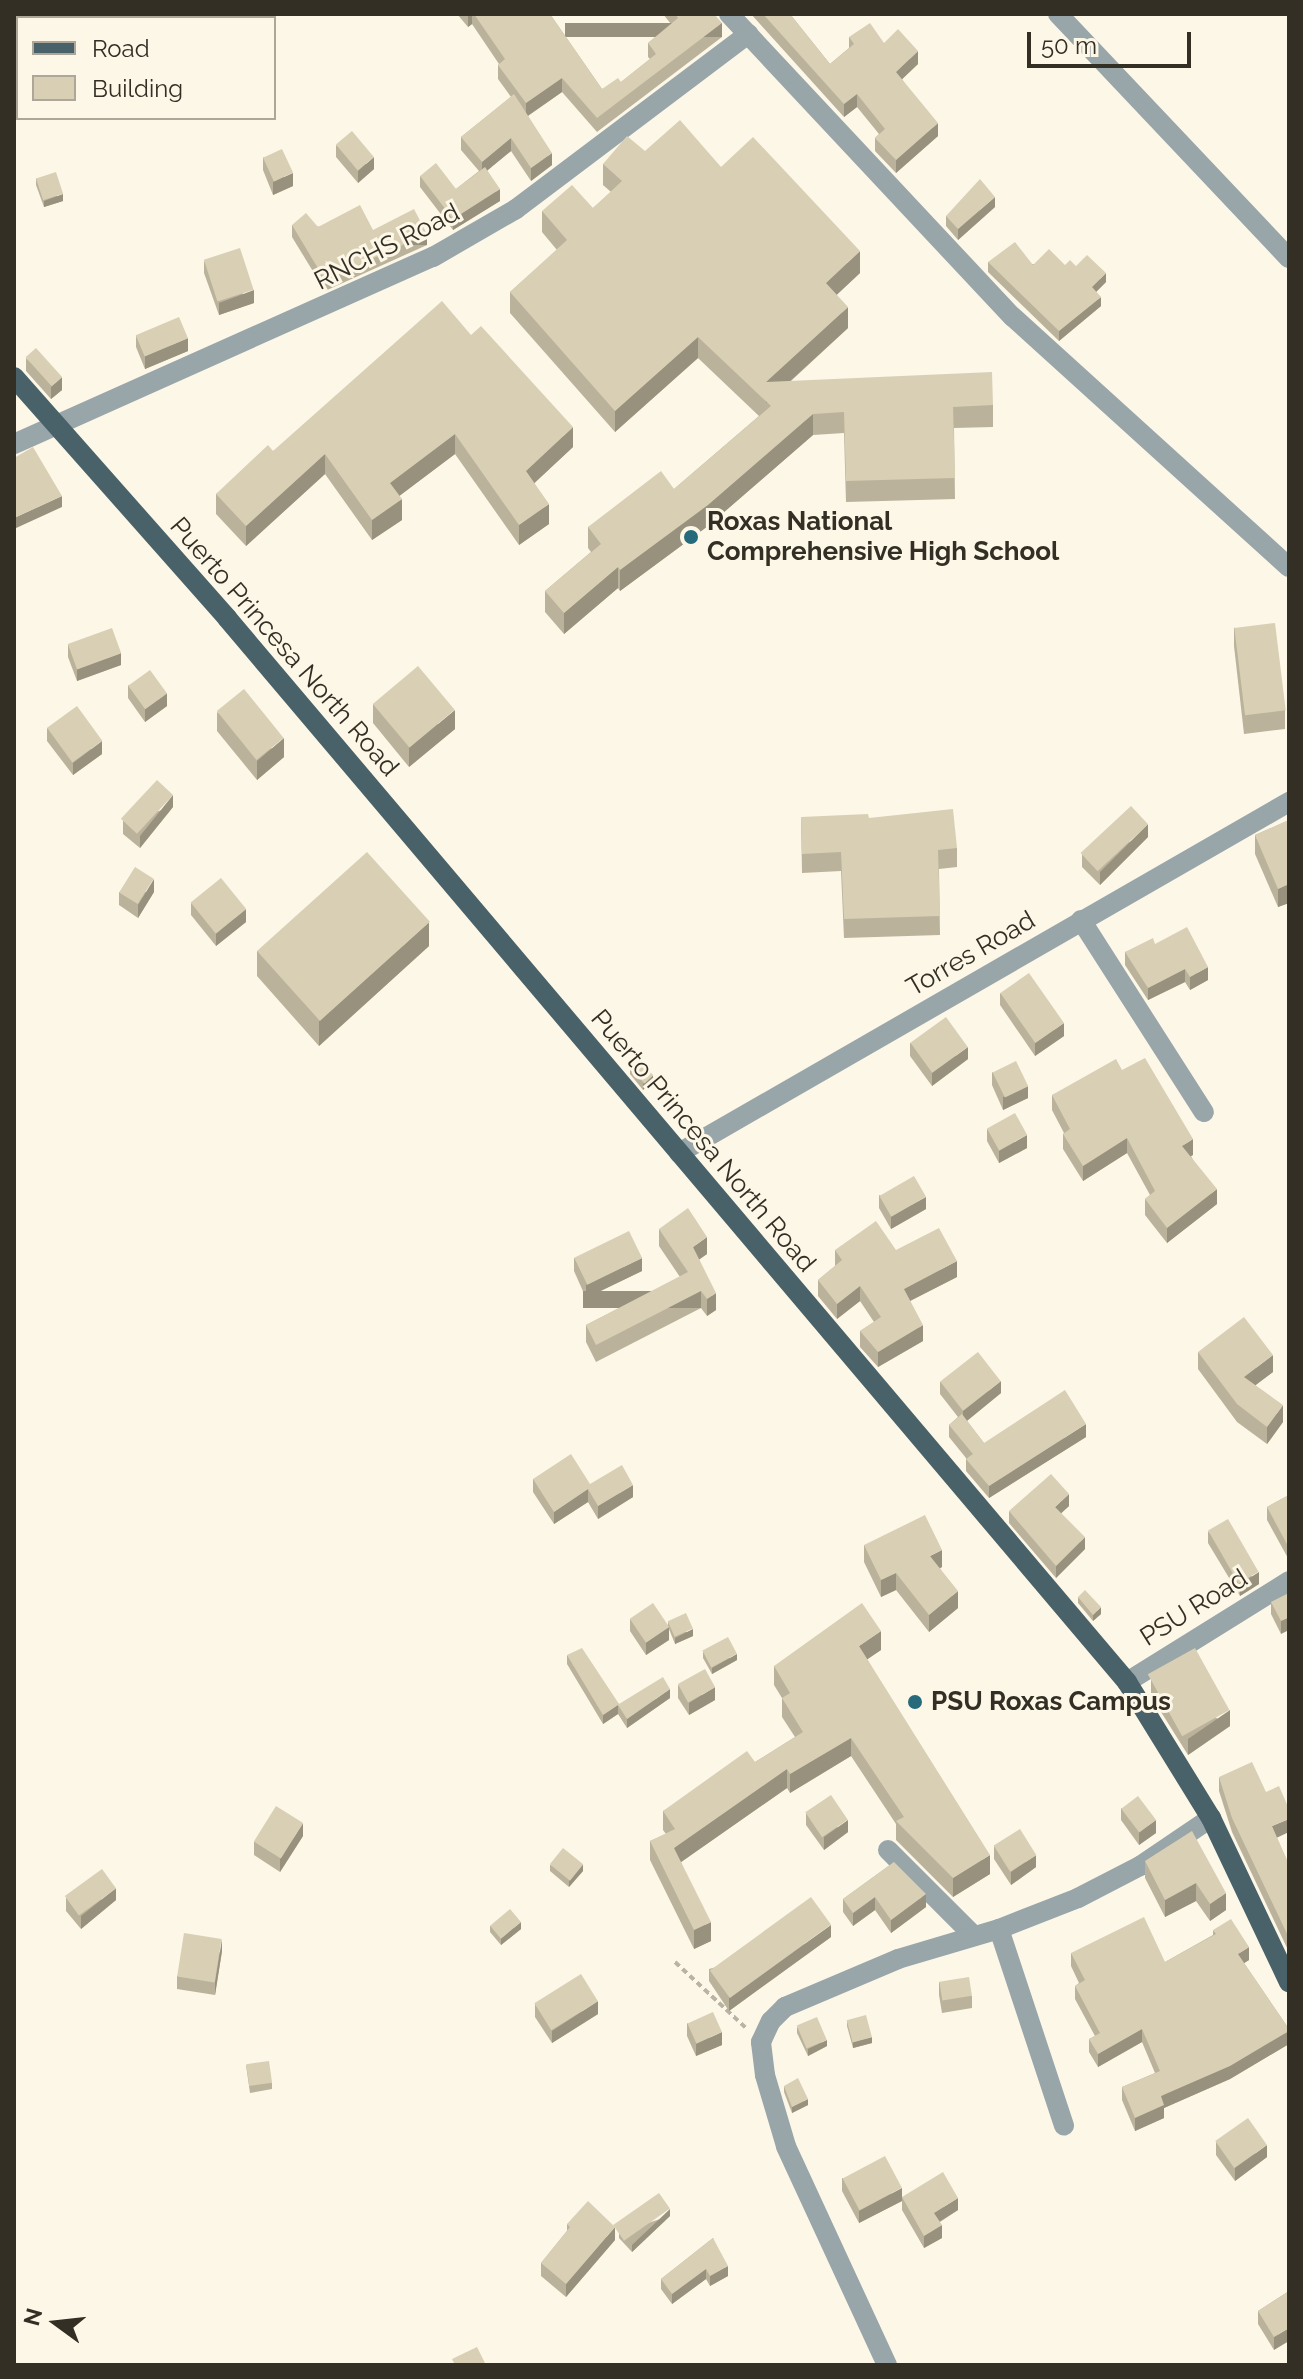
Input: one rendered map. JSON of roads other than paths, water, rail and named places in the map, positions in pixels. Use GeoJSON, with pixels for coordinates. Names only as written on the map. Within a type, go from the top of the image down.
{"type":"FeatureCollection","features":[{"type":"Feature","properties":{"kind":"main road","name":"Puerto Princesa North Road"},"geometry":{"type":"LineString","coordinates":[[14,377],[227,618],[1127,1682],[1211,1818],[1289,1982]]}},
{"type":"Feature","properties":{"kind":"street"},"geometry":{"type":"LineString","coordinates":[[729,14],[1013,317],[1289,567]]}},
{"type":"Feature","properties":{"kind":"street"},"geometry":{"type":"LineString","coordinates":[[1058,14],[1289,258]]}},
{"type":"Feature","properties":{"kind":"street","name":"RNCHS Road"},"geometry":{"type":"LineString","coordinates":[[14,444],[433,257],[516,209],[748,34]]}},
{"type":"Feature","properties":{"kind":"street","name":"Torres Road"},"geometry":{"type":"LineString","coordinates":[[679,1153],[1289,802]]}},
{"type":"Feature","properties":{"kind":"street"},"geometry":{"type":"LineString","coordinates":[[1081,920],[1204,1112]]}},
{"type":"Feature","properties":{"kind":"street","name":"PSU Road"},"geometry":{"type":"LineString","coordinates":[[1127,1682],[1289,1581]]}},
{"type":"Feature","properties":{"kind":"street"},"geometry":{"type":"LineString","coordinates":[[887,2365],[786,2146],[765,2075],[761,2042],[785,2007],[898,1959],[999,1929],[1140,1866],[1211,1818]]}},
{"type":"Feature","properties":{"kind":"street"},"geometry":{"type":"LineString","coordinates":[[888,1850],[973,1935]]}},
{"type":"Feature","properties":{"kind":"street"},"geometry":{"type":"LineString","coordinates":[[999,1929],[1064,2126]]}},
{"type":"Feature","properties":{"kind":"place","name":"Roxas National Comprehensive High School"},"geometry":{"type":"Point","coordinates":[691,537]}},
{"type":"Feature","properties":{"kind":"place","name":"PSU Roxas Campus"},"geometry":{"type":"Point","coordinates":[915,1702]}}]}
